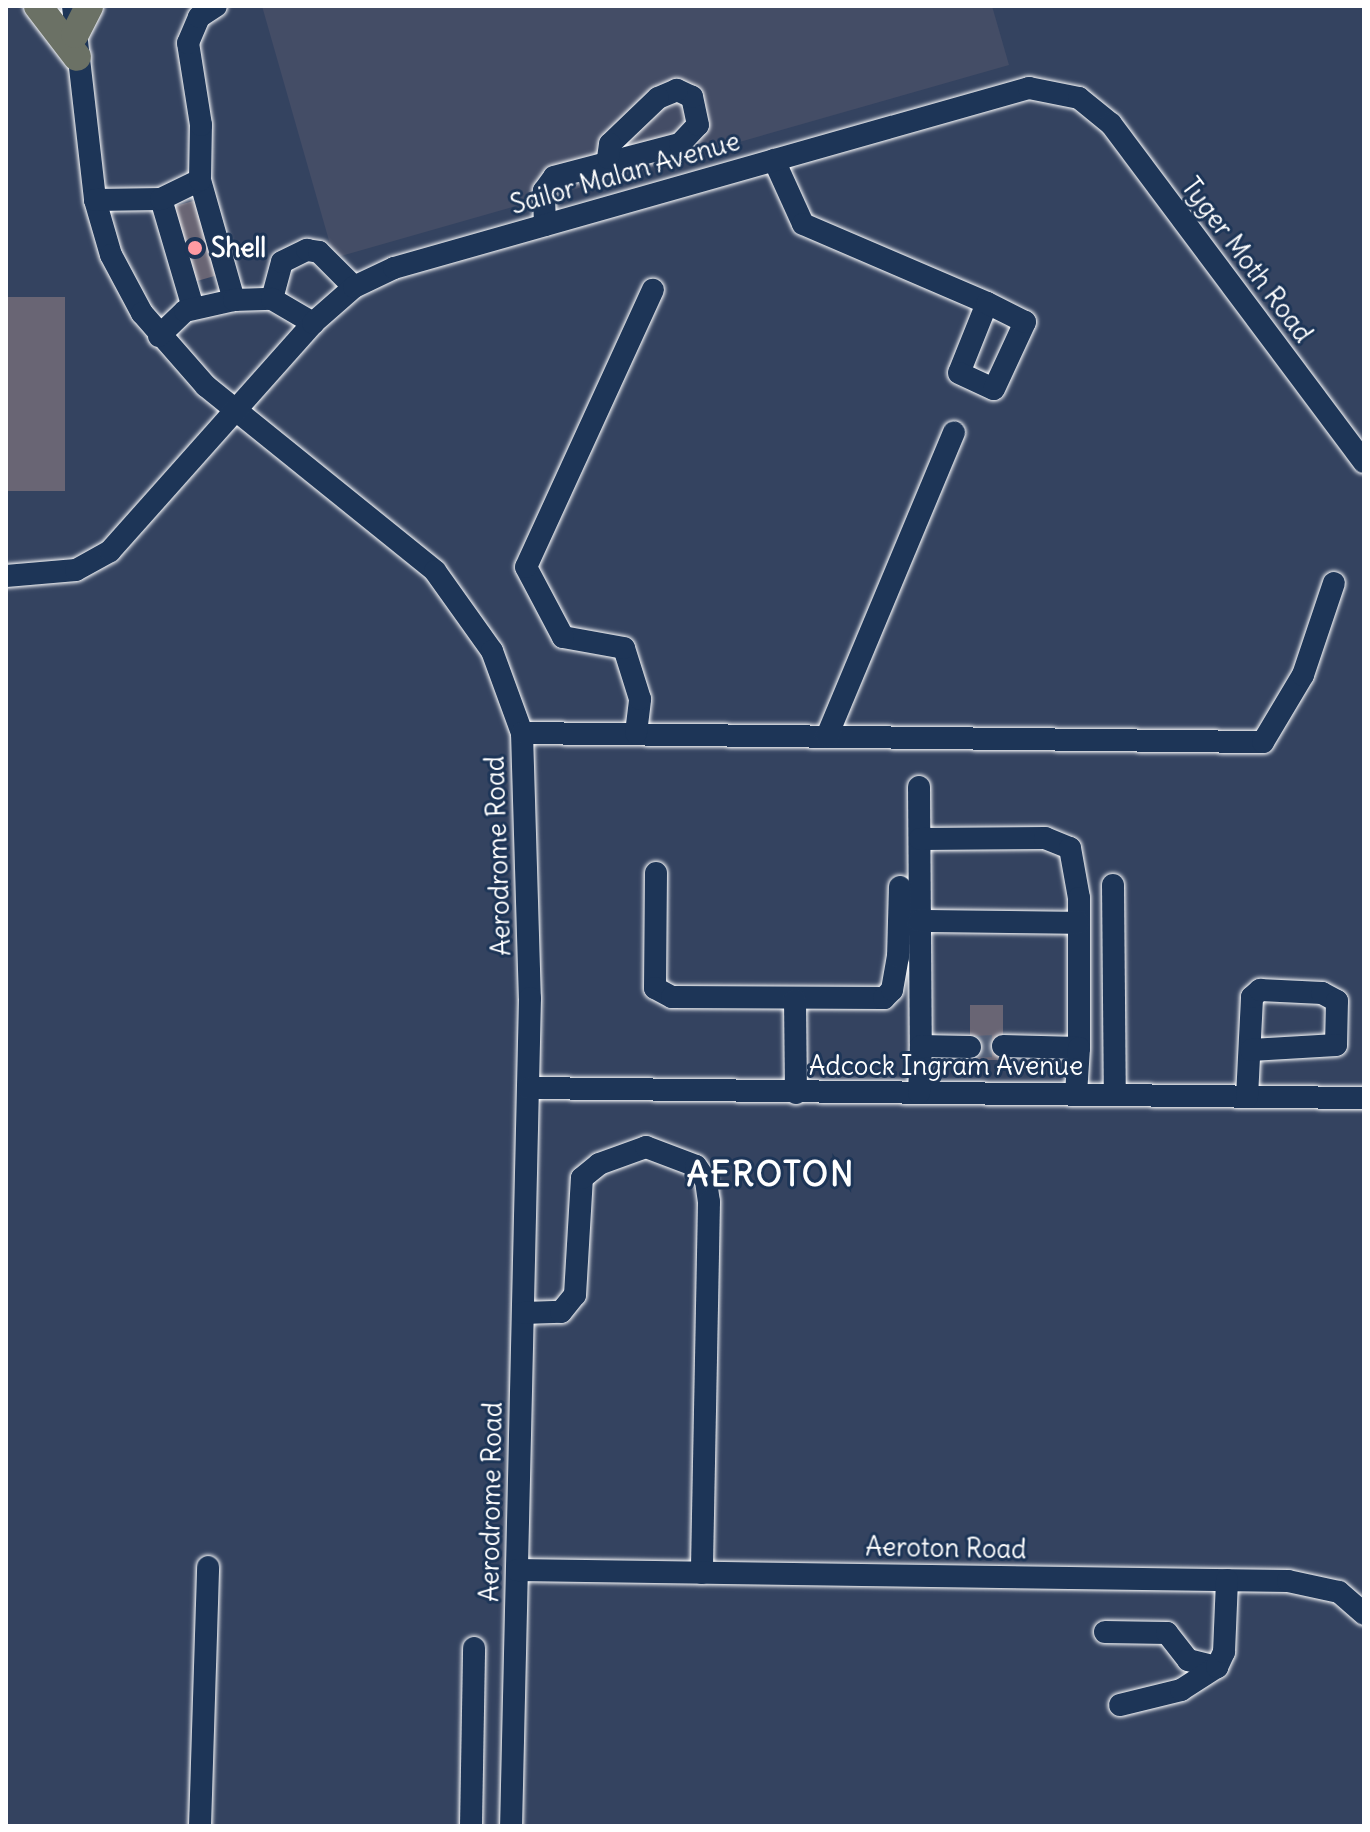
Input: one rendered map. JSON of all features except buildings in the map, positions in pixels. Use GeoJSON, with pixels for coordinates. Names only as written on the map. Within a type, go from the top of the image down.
{"type":"FeatureCollection","features":[{"type":"Feature","properties":{"kind":"main road"},"geometry":{"type":"LineString","coordinates":[[38,6],[75,32],[89,6]]}},
{"type":"Feature","properties":{"kind":"street"},"geometry":{"type":"LineString","coordinates":[[216,6],[199,17],[188,43],[201,125],[200,180],[234,300]]}},
{"type":"Feature","properties":{"kind":"street","name":"Aerodrome Road"},"geometry":{"type":"LineString","coordinates":[[75,32],[95,200],[111,255],[159,336],[238,412],[416,553],[456,594],[492,651],[522,733],[529,822],[528,1088],[511,1826]]}},
{"type":"Feature","properties":{"kind":"street","name":"Sailor Malan Avenue"},"geometry":{"type":"LineString","coordinates":[[6,576],[76,570],[110,551],[238,412],[313,323],[354,287],[394,268],[981,98],[1029,88],[1079,98]]}},
{"type":"Feature","properties":{"kind":"street","name":"Tyger Moth Road"},"geometry":{"type":"LineString","coordinates":[[1079,98],[1111,124],[1364,462]]}},
{"type":"Feature","properties":{"kind":"street"},"geometry":{"type":"LineString","coordinates":[[545,225],[544,191],[554,177],[608,158]]}},
{"type":"Feature","properties":{"kind":"street"},"geometry":{"type":"LineString","coordinates":[[774,160],[803,224],[987,303]]}},
{"type":"Feature","properties":{"kind":"street"},"geometry":{"type":"LineString","coordinates":[[95,200],[161,199],[200,180]]}},
{"type":"Feature","properties":{"kind":"street"},"geometry":{"type":"LineString","coordinates":[[161,199],[193,308]]}},
{"type":"Feature","properties":{"kind":"street"},"geometry":{"type":"LineString","coordinates":[[272,299],[282,262],[307,250],[319,252],[354,287]]}},
{"type":"Feature","properties":{"kind":"street"},"geometry":{"type":"LineString","coordinates":[[636,733],[640,699],[624,648],[563,637],[526,567],[653,290]]}},
{"type":"Feature","properties":{"kind":"street"},"geometry":{"type":"LineString","coordinates":[[159,336],[193,308],[234,300],[272,299],[313,323]]}},
{"type":"Feature","properties":{"kind":"street"},"geometry":{"type":"LineString","coordinates":[[827,736],[954,432]]}},
{"type":"Feature","properties":{"kind":"street"},"geometry":{"type":"LineString","coordinates":[[522,733],[1263,742],[1303,675],[1334,583]]}},
{"type":"Feature","properties":{"kind":"street"},"geometry":{"type":"LineString","coordinates":[[919,787],[919,1093]]}},
{"type":"Feature","properties":{"kind":"street"},"geometry":{"type":"LineString","coordinates":[[920,839],[1064,842],[1074,857],[1079,923],[1076,1095]]}},
{"type":"Feature","properties":{"kind":"street"},"geometry":{"type":"LineString","coordinates":[[656,873],[656,993],[795,1000],[888,995],[898,957],[900,887]]}},
{"type":"Feature","properties":{"kind":"street"},"geometry":{"type":"LineString","coordinates":[[1113,885],[1115,1095]]}},
{"type":"Feature","properties":{"kind":"street"},"geometry":{"type":"LineString","coordinates":[[919,921],[1079,923]]}},
{"type":"Feature","properties":{"kind":"street"},"geometry":{"type":"LineString","coordinates":[[795,1000],[796,1093]]}},
{"type":"Feature","properties":{"kind":"street"},"geometry":{"type":"LineString","coordinates":[[921,1046],[970,1047]]}},
{"type":"Feature","properties":{"kind":"street"},"geometry":{"type":"LineString","coordinates":[[1003,1046],[1079,1048]]}},
{"type":"Feature","properties":{"kind":"street"},"geometry":{"type":"LineString","coordinates":[[1247,1097],[1251,1050]]}},
{"type":"Feature","properties":{"kind":"street","name":"Adcock Ingram Avenue"},"geometry":{"type":"LineString","coordinates":[[528,1088],[1364,1098]]}},
{"type":"Feature","properties":{"kind":"street"},"geometry":{"type":"LineString","coordinates":[[523,1313],[561,1312],[575,1295],[582,1178],[599,1164],[646,1147],[696,1166],[706,1181],[709,1202],[702,1573]]}},
{"type":"Feature","properties":{"kind":"street"},"geometry":{"type":"LineString","coordinates":[[200,1826],[208,1567]]}},
{"type":"Feature","properties":{"kind":"street","name":"Aeroton Road"},"geometry":{"type":"LineString","coordinates":[[517,1570],[1227,1580],[1314,1585],[1339,1592],[1364,1614]]}},
{"type":"Feature","properties":{"kind":"street"},"geometry":{"type":"LineString","coordinates":[[1120,1705],[1181,1690],[1217,1667],[1224,1652],[1227,1580]]}},
{"type":"Feature","properties":{"kind":"street"},"geometry":{"type":"LineString","coordinates":[[1105,1632],[1167,1633],[1188,1660],[1217,1667]]}},
{"type":"Feature","properties":{"kind":"street"},"geometry":{"type":"LineString","coordinates":[[471,1826],[474,1648]]}},
{"type":"Feature","properties":{"kind":"shaded area"},"geometry":{"type":"Polygon","coordinates":[[[262,6],[992,6],[1009,65],[334,258],[262,6]]]}},
{"type":"Feature","properties":{"kind":"tunnel"},"geometry":{"type":"LineString","coordinates":[[970,1047],[1003,1046]]}},
{"type":"Feature","properties":{"kind":"place","name":"Shell"},"geometry":{"type":"Point","coordinates":[195,248]}},
{"type":"Feature","properties":{"kind":"district","name":"AEROTON"},"geometry":{"type":"Point","coordinates":[771,1174]}}]}
